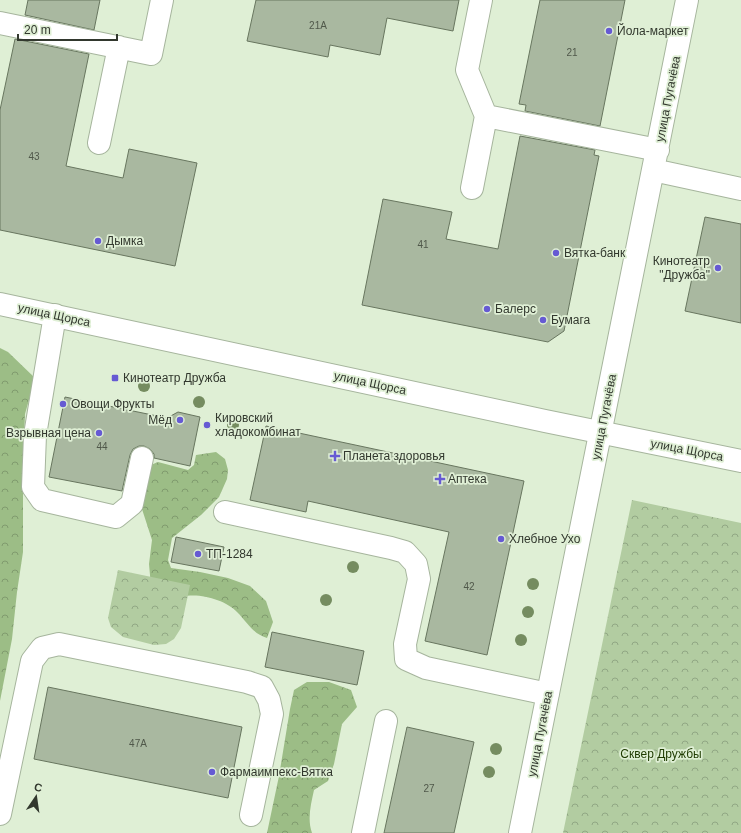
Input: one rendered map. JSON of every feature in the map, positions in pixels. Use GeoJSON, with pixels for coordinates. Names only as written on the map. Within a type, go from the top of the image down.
{"type":"FeatureCollection","features":[{"type":"Feature","properties":{"kind":"street"},"geometry":{"type":"LineString","coordinates":[[0,23],[151,54],[162,0]]}},
{"type":"Feature","properties":{"kind":"street"},"geometry":{"type":"LineString","coordinates":[[472,188],[486,116],[467,70],[481,0]]}},
{"type":"Feature","properties":{"kind":"street","name":"улица Пугачёва"},"geometry":{"type":"LineString","coordinates":[[520,833],[687,0]]}},
{"type":"Feature","properties":{"kind":"street"},"geometry":{"type":"LineString","coordinates":[[99,143],[118,47]]}},
{"type":"Feature","properties":{"kind":"street"},"geometry":{"type":"LineString","coordinates":[[486,116],[655,160],[741,189]]}},
{"type":"Feature","properties":{"kind":"street","name":"улица Щорса"},"geometry":{"type":"LineString","coordinates":[[0,304],[601,433],[741,461]]}},
{"type":"Feature","properties":{"kind":"street"},"geometry":{"type":"LineString","coordinates":[[55,315],[35,435],[33,487],[42,500],[116,517],[132,504],[142,458]]}},
{"type":"Feature","properties":{"kind":"street"},"geometry":{"type":"LineString","coordinates":[[225,512],[405,552],[416,564],[419,579],[405,644],[406,659],[426,668],[548,694]]}},
{"type":"Feature","properties":{"kind":"street"},"geometry":{"type":"LineString","coordinates":[[0,814],[32,660],[42,648],[59,644],[247,682],[262,687],[269,700],[272,714],[251,815]]}},
{"type":"Feature","properties":{"kind":"street"},"geometry":{"type":"LineString","coordinates":[[362,833],[386,721]]}},
{"type":"Feature","properties":{"kind":"green space"},"geometry":{"type":"Polygon","coordinates":[[[0,348],[8,352],[35,378],[25,414],[23,462],[23,552],[12,639],[0,701],[0,348]]]}},
{"type":"Feature","properties":{"kind":"green space"},"geometry":{"type":"Polygon","coordinates":[[[216,452],[225,459],[228,470],[227,479],[219,497],[201,515],[172,538],[168,560],[171,568],[228,578],[250,586],[266,601],[273,622],[267,638],[254,630],[237,612],[226,604],[204,596],[182,597],[153,609],[149,564],[152,540],[141,506],[146,467],[158,462],[188,470],[194,465],[196,455],[216,452]]]}},
{"type":"Feature","properties":{"kind":"green space","name":"Сквер Дружбы"},"geometry":{"type":"Polygon","coordinates":[[[632,500],[741,523],[741,833],[563,833],[632,500]]]}},
{"type":"Feature","properties":{"kind":"green space"},"geometry":{"type":"Polygon","coordinates":[[[118,570],[190,585],[181,628],[174,639],[166,644],[154,645],[123,637],[111,627],[108,618],[118,570]]]}},
{"type":"Feature","properties":{"kind":"green space"},"geometry":{"type":"Polygon","coordinates":[[[307,682],[329,682],[351,690],[357,707],[342,724],[334,764],[328,781],[314,790],[310,817],[312,833],[267,833],[279,776],[294,690],[307,682]]]}},
{"type":"Feature","properties":{"kind":"building"},"geometry":{"type":"Polygon","coordinates":[[[28,0],[100,0],[94,30],[25,15],[28,0]]]}},
{"type":"Feature","properties":{"kind":"building"},"geometry":{"type":"Polygon","coordinates":[[[256,0],[459,0],[453,31],[387,18],[380,55],[330,45],[328,57],[247,41],[256,0]]]}},
{"type":"Feature","properties":{"kind":"building"},"geometry":{"type":"Polygon","coordinates":[[[540,0],[625,0],[600,126],[525,111],[526,105],[519,104],[540,0]]]}},
{"type":"Feature","properties":{"kind":"building"},"geometry":{"type":"Polygon","coordinates":[[[15,39],[89,54],[66,166],[123,178],[129,149],[197,163],[175,266],[0,230],[0,110],[15,39]]]}},
{"type":"Feature","properties":{"kind":"building"},"geometry":{"type":"Polygon","coordinates":[[[520,136],[595,150],[594,155],[599,156],[564,331],[548,342],[362,305],[383,199],[452,212],[446,239],[498,249],[520,136]]]}},
{"type":"Feature","properties":{"kind":"building","name":"Кинотеатр \"Дружба\""},"geometry":{"type":"Polygon","coordinates":[[[705,217],[741,224],[741,323],[685,311],[705,217]]]}},
{"type":"Feature","properties":{"kind":"building"},"geometry":{"type":"Polygon","coordinates":[[[65,397],[167,418],[178,412],[200,417],[190,466],[154,458],[154,454],[150,449],[144,446],[139,446],[133,449],[130,455],[122,491],[49,477],[65,397]]]}},
{"type":"Feature","properties":{"kind":"building"},"geometry":{"type":"Polygon","coordinates":[[[266,426],[524,481],[487,655],[425,641],[449,532],[308,501],[306,512],[250,500],[266,426]]]}},
{"type":"Feature","properties":{"kind":"building","name":"ТП-1284"},"geometry":{"type":"Polygon","coordinates":[[[176,537],[224,547],[219,571],[171,562],[176,537]]]}},
{"type":"Feature","properties":{"kind":"building"},"geometry":{"type":"Polygon","coordinates":[[[272,632],[364,651],[357,685],[265,667],[272,632]]]}},
{"type":"Feature","properties":{"kind":"building"},"geometry":{"type":"Polygon","coordinates":[[[48,687],[242,727],[228,798],[34,759],[48,687]]]}},
{"type":"Feature","properties":{"kind":"building"},"geometry":{"type":"Polygon","coordinates":[[[407,727],[474,742],[454,833],[384,833],[407,727]]]}},
{"type":"Feature","properties":{"kind":"place","name":"Йола-маркет"},"geometry":{"type":"Point","coordinates":[609,31]}},
{"type":"Feature","properties":{"kind":"place","name":"Дымка"},"geometry":{"type":"Point","coordinates":[98,241]}},
{"type":"Feature","properties":{"kind":"place","name":"Вятка-банк"},"geometry":{"type":"Point","coordinates":[556,253]}},
{"type":"Feature","properties":{"kind":"place","name":"Кинотеатр \"Дружба\""},"geometry":{"type":"Point","coordinates":[718,268]}},
{"type":"Feature","properties":{"kind":"place","name":"Балерс"},"geometry":{"type":"Point","coordinates":[487,309]}},
{"type":"Feature","properties":{"kind":"place","name":"Бумага"},"geometry":{"type":"Point","coordinates":[543,320]}},
{"type":"Feature","properties":{"kind":"place","name":"Кинотеатр Дружба"},"geometry":{"type":"Point","coordinates":[115,378]}},
{"type":"Feature","properties":{"kind":"place","name":"Овощи Фрукты"},"geometry":{"type":"Point","coordinates":[63,404]}},
{"type":"Feature","properties":{"kind":"place","name":"Мёд"},"geometry":{"type":"Point","coordinates":[180,420]}},
{"type":"Feature","properties":{"kind":"place","name":"Кировский хладокомбинат"},"geometry":{"type":"Point","coordinates":[207,425]}},
{"type":"Feature","properties":{"kind":"place","name":"Взрывная цена"},"geometry":{"type":"Point","coordinates":[99,433]}},
{"type":"Feature","properties":{"kind":"place","name":"Планета здоровья"},"geometry":{"type":"Point","coordinates":[335,456]}},
{"type":"Feature","properties":{"kind":"place","name":"Аптека"},"geometry":{"type":"Point","coordinates":[440,479]}},
{"type":"Feature","properties":{"kind":"place","name":"Хлебное Ухо"},"geometry":{"type":"Point","coordinates":[501,539]}},
{"type":"Feature","properties":{"kind":"place","name":"ТП-1284"},"geometry":{"type":"Point","coordinates":[198,554]}},
{"type":"Feature","properties":{"kind":"place","name":"Фармаимпекс-Вятка"},"geometry":{"type":"Point","coordinates":[212,772]}}]}
